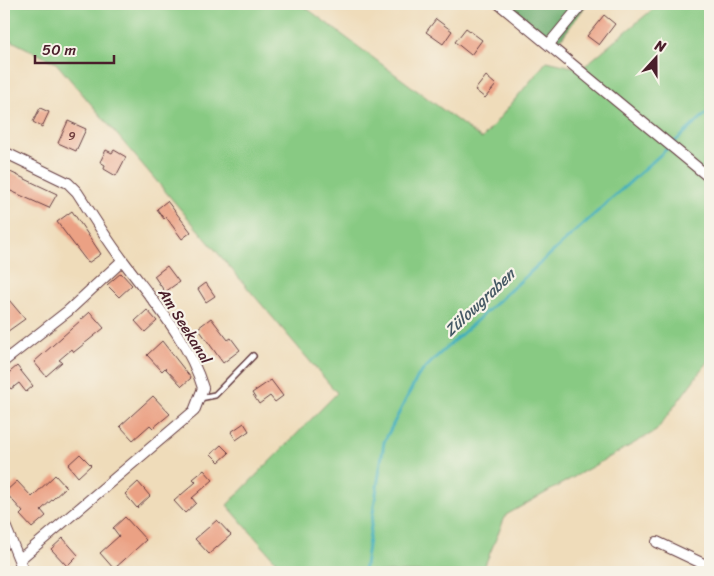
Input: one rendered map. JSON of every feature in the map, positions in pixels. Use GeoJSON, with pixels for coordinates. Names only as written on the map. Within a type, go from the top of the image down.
{"type":"FeatureCollection","features":[{"type":"Feature","properties":{"kind":"street"},"geometry":{"type":"LineString","coordinates":[[499,4],[710,178]]}},
{"type":"Feature","properties":{"kind":"street"},"geometry":{"type":"LineString","coordinates":[[549,44],[582,4]]}},
{"type":"Feature","properties":{"kind":"street","name":"Am Seekanal"},"geometry":{"type":"LineString","coordinates":[[4,152],[68,182],[77,192],[122,260],[159,308],[189,355],[203,388],[200,399]]}},
{"type":"Feature","properties":{"kind":"street"},"geometry":{"type":"LineString","coordinates":[[4,361],[68,311],[122,260]]}},
{"type":"Feature","properties":{"kind":"street"},"geometry":{"type":"LineString","coordinates":[[20,559],[194,411],[200,399]]}},
{"type":"Feature","properties":{"kind":"street"},"geometry":{"type":"LineString","coordinates":[[4,523],[24,572]]}},
{"type":"Feature","properties":{"kind":"street"},"geometry":{"type":"LineString","coordinates":[[657,542],[710,567]]}},
{"type":"Feature","properties":{"kind":"lane"},"geometry":{"type":"LineString","coordinates":[[200,399],[215,395],[253,356]]}},
{"type":"Feature","properties":{"kind":"green space"},"geometry":{"type":"Polygon","coordinates":[[[4,4],[301,4],[482,139],[547,61],[581,69],[659,4],[710,4],[710,358],[656,431],[506,515],[482,572],[285,572],[227,505],[337,393],[56,63],[4,37],[4,4]]]}},
{"type":"Feature","properties":{"kind":"green space"},"geometry":{"type":"Polygon","coordinates":[[[501,4],[587,4],[558,43],[501,4]]]}},
{"type":"Feature","properties":{"kind":"building"},"geometry":{"type":"Polygon","coordinates":[[[604,15],[615,24],[599,45],[587,36],[604,15]]]}},
{"type":"Feature","properties":{"kind":"building"},"geometry":{"type":"Polygon","coordinates":[[[436,19],[452,31],[443,44],[426,32],[436,19]]]}},
{"type":"Feature","properties":{"kind":"building"},"geometry":{"type":"Polygon","coordinates":[[[466,28],[482,40],[471,55],[455,42],[466,28]]]}},
{"type":"Feature","properties":{"kind":"building"},"geometry":{"type":"Polygon","coordinates":[[[486,76],[496,85],[485,98],[475,90],[486,76]]]}},
{"type":"Feature","properties":{"kind":"building"},"geometry":{"type":"Polygon","coordinates":[[[40,108],[49,112],[42,127],[33,122],[40,108]]]}},
{"type":"Feature","properties":{"kind":"building"},"geometry":{"type":"Polygon","coordinates":[[[68,121],[86,129],[76,151],[58,143],[68,121]]]}},
{"type":"Feature","properties":{"kind":"building"},"geometry":{"type":"Polygon","coordinates":[[[106,150],[112,153],[114,150],[126,157],[116,176],[104,169],[105,165],[100,162],[106,150]]]}},
{"type":"Feature","properties":{"kind":"building"},"geometry":{"type":"Polygon","coordinates":[[[6,170],[57,194],[49,208],[4,188],[6,170]]]}},
{"type":"Feature","properties":{"kind":"building"},"geometry":{"type":"Polygon","coordinates":[[[167,201],[191,232],[182,239],[166,217],[164,219],[157,209],[167,201]]]}},
{"type":"Feature","properties":{"kind":"building"},"geometry":{"type":"Polygon","coordinates":[[[72,211],[101,254],[88,263],[57,222],[72,211]]]}},
{"type":"Feature","properties":{"kind":"building"},"geometry":{"type":"Polygon","coordinates":[[[167,266],[179,282],[165,292],[154,276],[167,266]]]}},
{"type":"Feature","properties":{"kind":"building"},"geometry":{"type":"Polygon","coordinates":[[[121,273],[132,285],[119,297],[107,285],[121,273]]]}},
{"type":"Feature","properties":{"kind":"building"},"geometry":{"type":"Polygon","coordinates":[[[206,283],[215,296],[206,302],[198,289],[206,283]]]}},
{"type":"Feature","properties":{"kind":"building"},"geometry":{"type":"Polygon","coordinates":[[[9,300],[25,319],[4,334],[4,304],[9,300]]]}},
{"type":"Feature","properties":{"kind":"building"},"geometry":{"type":"Polygon","coordinates":[[[147,310],[157,321],[145,332],[135,321],[147,310]]]}},
{"type":"Feature","properties":{"kind":"building"},"geometry":{"type":"Polygon","coordinates":[[[90,312],[104,328],[74,352],[72,349],[59,360],[62,362],[46,376],[34,362],[90,312]]]}},
{"type":"Feature","properties":{"kind":"building"},"geometry":{"type":"Polygon","coordinates":[[[211,318],[228,340],[231,338],[240,350],[223,363],[198,328],[211,318]]]}},
{"type":"Feature","properties":{"kind":"building"},"geometry":{"type":"Polygon","coordinates":[[[162,341],[191,378],[182,386],[165,368],[162,371],[147,355],[162,341]]]}},
{"type":"Feature","properties":{"kind":"building"},"geometry":{"type":"Polygon","coordinates":[[[17,366],[33,386],[26,392],[19,383],[11,389],[4,381],[4,377],[17,366]]]}},
{"type":"Feature","properties":{"kind":"building"},"geometry":{"type":"Polygon","coordinates":[[[271,380],[283,396],[275,402],[270,396],[259,404],[252,393],[271,380]]]}},
{"type":"Feature","properties":{"kind":"building"},"geometry":{"type":"Polygon","coordinates":[[[153,396],[170,414],[153,428],[150,425],[133,440],[120,426],[153,396]]]}},
{"type":"Feature","properties":{"kind":"building"},"geometry":{"type":"Polygon","coordinates":[[[244,423],[249,431],[236,440],[231,432],[244,423]]]}},
{"type":"Feature","properties":{"kind":"building"},"geometry":{"type":"Polygon","coordinates":[[[221,445],[229,453],[219,462],[211,454],[221,445]]]}},
{"type":"Feature","properties":{"kind":"building"},"geometry":{"type":"Polygon","coordinates":[[[80,454],[91,465],[78,477],[68,465],[80,454]]]}},
{"type":"Feature","properties":{"kind":"building"},"geometry":{"type":"Polygon","coordinates":[[[204,470],[213,480],[192,498],[196,503],[185,513],[174,501],[196,482],[193,479],[204,470]]]}},
{"type":"Feature","properties":{"kind":"building"},"geometry":{"type":"Polygon","coordinates":[[[55,475],[66,487],[41,510],[46,516],[32,528],[20,515],[23,512],[5,492],[17,481],[32,497],[55,475]]]}},
{"type":"Feature","properties":{"kind":"building"},"geometry":{"type":"Polygon","coordinates":[[[138,482],[150,496],[137,508],[125,494],[138,482]]]}},
{"type":"Feature","properties":{"kind":"building"},"geometry":{"type":"Polygon","coordinates":[[[125,517],[146,540],[114,569],[100,553],[119,536],[113,528],[125,517]]]}},
{"type":"Feature","properties":{"kind":"building"},"geometry":{"type":"Polygon","coordinates":[[[217,520],[231,535],[209,554],[195,539],[217,520]]]}},
{"type":"Feature","properties":{"kind":"building"},"geometry":{"type":"Polygon","coordinates":[[[63,538],[78,555],[67,566],[51,549],[63,538]]]}},
{"type":"Feature","properties":{"kind":"waterway","name":"Zülowgraben"},"geometry":{"type":"LineString","coordinates":[[364,572],[384,442],[418,376],[434,359],[710,110]]}}]}
